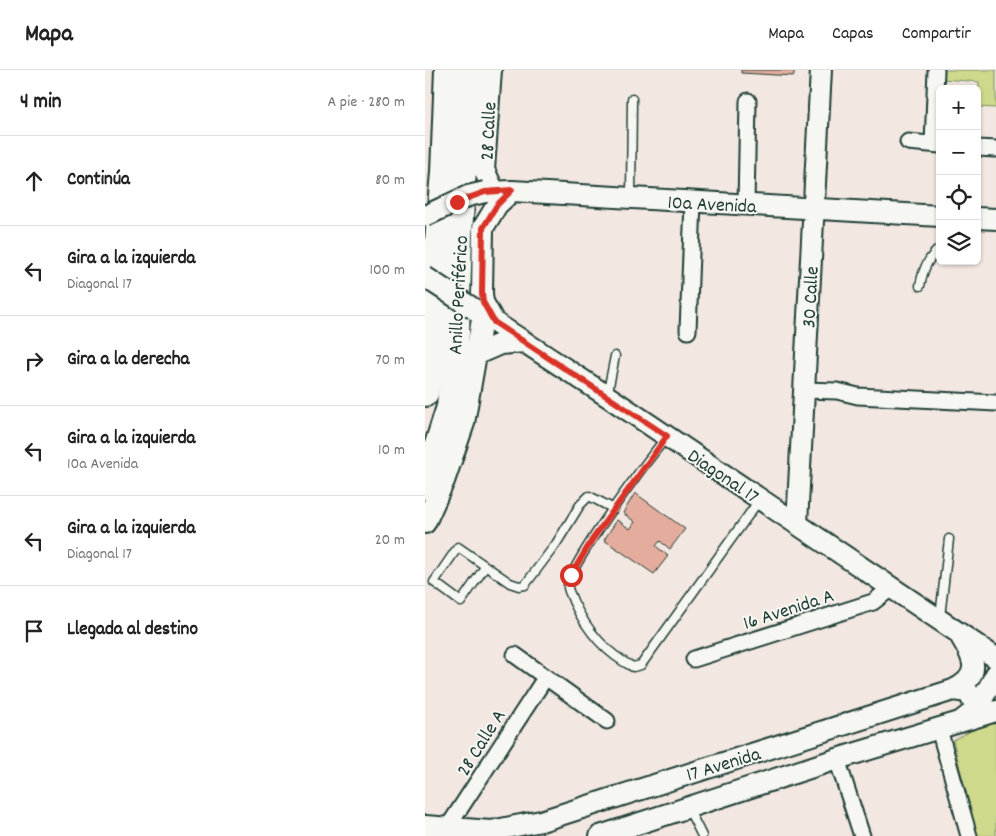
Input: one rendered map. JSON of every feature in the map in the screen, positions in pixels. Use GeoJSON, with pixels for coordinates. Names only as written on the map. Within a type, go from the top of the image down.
{"type":"FeatureCollection","features":[{"type":"Feature","properties":{"kind":"highway","name":"Anillo Periférico"},"geometry":{"type":"LineString","coordinates":[[425,393],[443,181],[448,70]]}},
{"type":"Feature","properties":{"kind":"highway","name":"Anillo Periférico"},"geometry":{"type":"LineString","coordinates":[[425,486],[450,407],[456,333],[459,234],[469,70]]}},
{"type":"Feature","properties":{"kind":"street","name":"28 Calle"},"geometry":{"type":"LineString","coordinates":[[491,70],[484,170],[497,191]]}},
{"type":"Feature","properties":{"kind":"street","name":"30 Calle"},"geometry":{"type":"LineString","coordinates":[[797,524],[821,70]]}},
{"type":"Feature","properties":{"kind":"street"},"geometry":{"type":"LineString","coordinates":[[936,70],[936,130]]}},
{"type":"Feature","properties":{"kind":"street"},"geometry":{"type":"LineString","coordinates":[[746,205],[748,101]]}},
{"type":"Feature","properties":{"kind":"street"},"geometry":{"type":"LineString","coordinates":[[908,142],[936,145]]}},
{"type":"Feature","properties":{"kind":"street"},"geometry":{"type":"LineString","coordinates":[[981,148],[996,149]]}},
{"type":"Feature","properties":{"kind":"street","name":"10a Avenida"},"geometry":{"type":"LineString","coordinates":[[497,191],[936,216]]}},
{"type":"Feature","properties":{"kind":"street"},"geometry":{"type":"LineString","coordinates":[[427,221],[468,196],[497,191],[497,205],[483,228],[482,294],[484,315]]}},
{"type":"Feature","properties":{"kind":"street"},"geometry":{"type":"LineString","coordinates":[[688,331],[693,202]]}},
{"type":"Feature","properties":{"kind":"street"},"geometry":{"type":"LineString","coordinates":[[981,218],[996,219]]}},
{"type":"Feature","properties":{"kind":"street","name":"Diagonal 17"},"geometry":{"type":"LineString","coordinates":[[425,277],[667,436],[961,637],[996,658]]}},
{"type":"Feature","properties":{"kind":"street","name":"Anillo Periférico"},"geometry":{"type":"LineString","coordinates":[[425,523],[444,482],[464,423],[484,315]]}},
{"type":"Feature","properties":{"kind":"street"},"geometry":{"type":"LineString","coordinates":[[477,354],[500,344],[525,342]]}},
{"type":"Feature","properties":{"kind":"street"},"geometry":{"type":"LineString","coordinates":[[803,395],[837,402],[858,396],[996,403]]}},
{"type":"Feature","properties":{"kind":"street","name":"16 Avenida A"},"geometry":{"type":"LineString","coordinates":[[694,659],[873,602],[890,589]]}},
{"type":"Feature","properties":{"kind":"street","name":"17 Avenida"},"geometry":{"type":"LineString","coordinates":[[425,826],[491,831],[541,821],[953,690],[972,676],[975,666],[961,637]]}},
{"type":"Feature","properties":{"kind":"street"},"geometry":{"type":"LineString","coordinates":[[515,655],[607,722]]}},
{"type":"Feature","properties":{"kind":"street"},"geometry":{"type":"LineString","coordinates":[[960,722],[973,712],[975,705],[984,696],[996,674]]}},
{"type":"Feature","properties":{"kind":"street","name":"28 Calle A"},"geometry":{"type":"LineString","coordinates":[[448,828],[545,678]]}},
{"type":"Feature","properties":{"kind":"street"},"geometry":{"type":"LineString","coordinates":[[953,690],[968,692],[975,705]]}},
{"type":"Feature","properties":{"kind":"street","name":"17 Avenida"},"geometry":{"type":"LineString","coordinates":[[600,836],[837,759],[996,711]]}},
{"type":"Feature","properties":{"kind":"street"},"geometry":{"type":"LineString","coordinates":[[939,729],[969,836]]}},
{"type":"Feature","properties":{"kind":"street"},"geometry":{"type":"LineString","coordinates":[[837,759],[862,836]]}},
{"type":"Feature","properties":{"kind":"street"},"geometry":{"type":"LineString","coordinates":[[641,788],[652,820]]}},
{"type":"Feature","properties":{"kind":"lane"},"geometry":{"type":"LineString","coordinates":[[631,199],[632,99]]}},
{"type":"Feature","properties":{"kind":"lane"},"geometry":{"type":"LineString","coordinates":[[920,286],[923,270],[930,256],[936,251]]}},
{"type":"Feature","properties":{"kind":"lane"},"geometry":{"type":"LineString","coordinates":[[607,396],[615,356]]}},
{"type":"Feature","properties":{"kind":"lane"},"geometry":{"type":"LineString","coordinates":[[667,436],[650,457],[575,568],[568,587],[584,622],[603,647],[633,667],[641,665],[760,499]]}},
{"type":"Feature","properties":{"kind":"lane"},"geometry":{"type":"LineString","coordinates":[[485,567],[461,602],[434,582],[458,547],[510,583],[519,586],[525,584],[556,544],[580,505],[589,496],[615,509]]}},
{"type":"Feature","properties":{"kind":"lane"},"geometry":{"type":"LineString","coordinates":[[939,621],[949,539]]}},
{"type":"Feature","properties":{"kind":"lane"},"geometry":{"type":"LineString","coordinates":[[688,808],[702,836]]}},
{"type":"Feature","properties":{"kind":"green space"},"geometry":{"type":"Polygon","coordinates":[[[943,70],[996,70],[996,108],[981,107],[981,85],[979,85],[979,82],[943,79],[943,70]]]}},
{"type":"Feature","properties":{"kind":"green space"},"geometry":{"type":"Polygon","coordinates":[[[996,722],[996,836],[977,836],[953,740],[973,730],[996,722]]]}},
{"type":"Feature","properties":{"kind":"building"},"geometry":{"type":"Polygon","coordinates":[[[741,70],[794,70],[794,76],[741,73],[741,70]]]}},
{"type":"Feature","properties":{"kind":"building"},"geometry":{"type":"Polygon","coordinates":[[[635,493],[685,529],[670,549],[660,541],[656,546],[668,556],[654,574],[604,540],[617,520],[630,529],[635,522],[623,513],[635,493]]]}},
{"type":"Feature","properties":{"kind":"route"},"geometry":{"type":"LineString","coordinates":[[457,202],[468,196],[485,192],[512,190],[488,216],[483,228],[482,294],[483,302],[494,322],[667,436],[650,457],[592,540],[571,575]]}}]}
